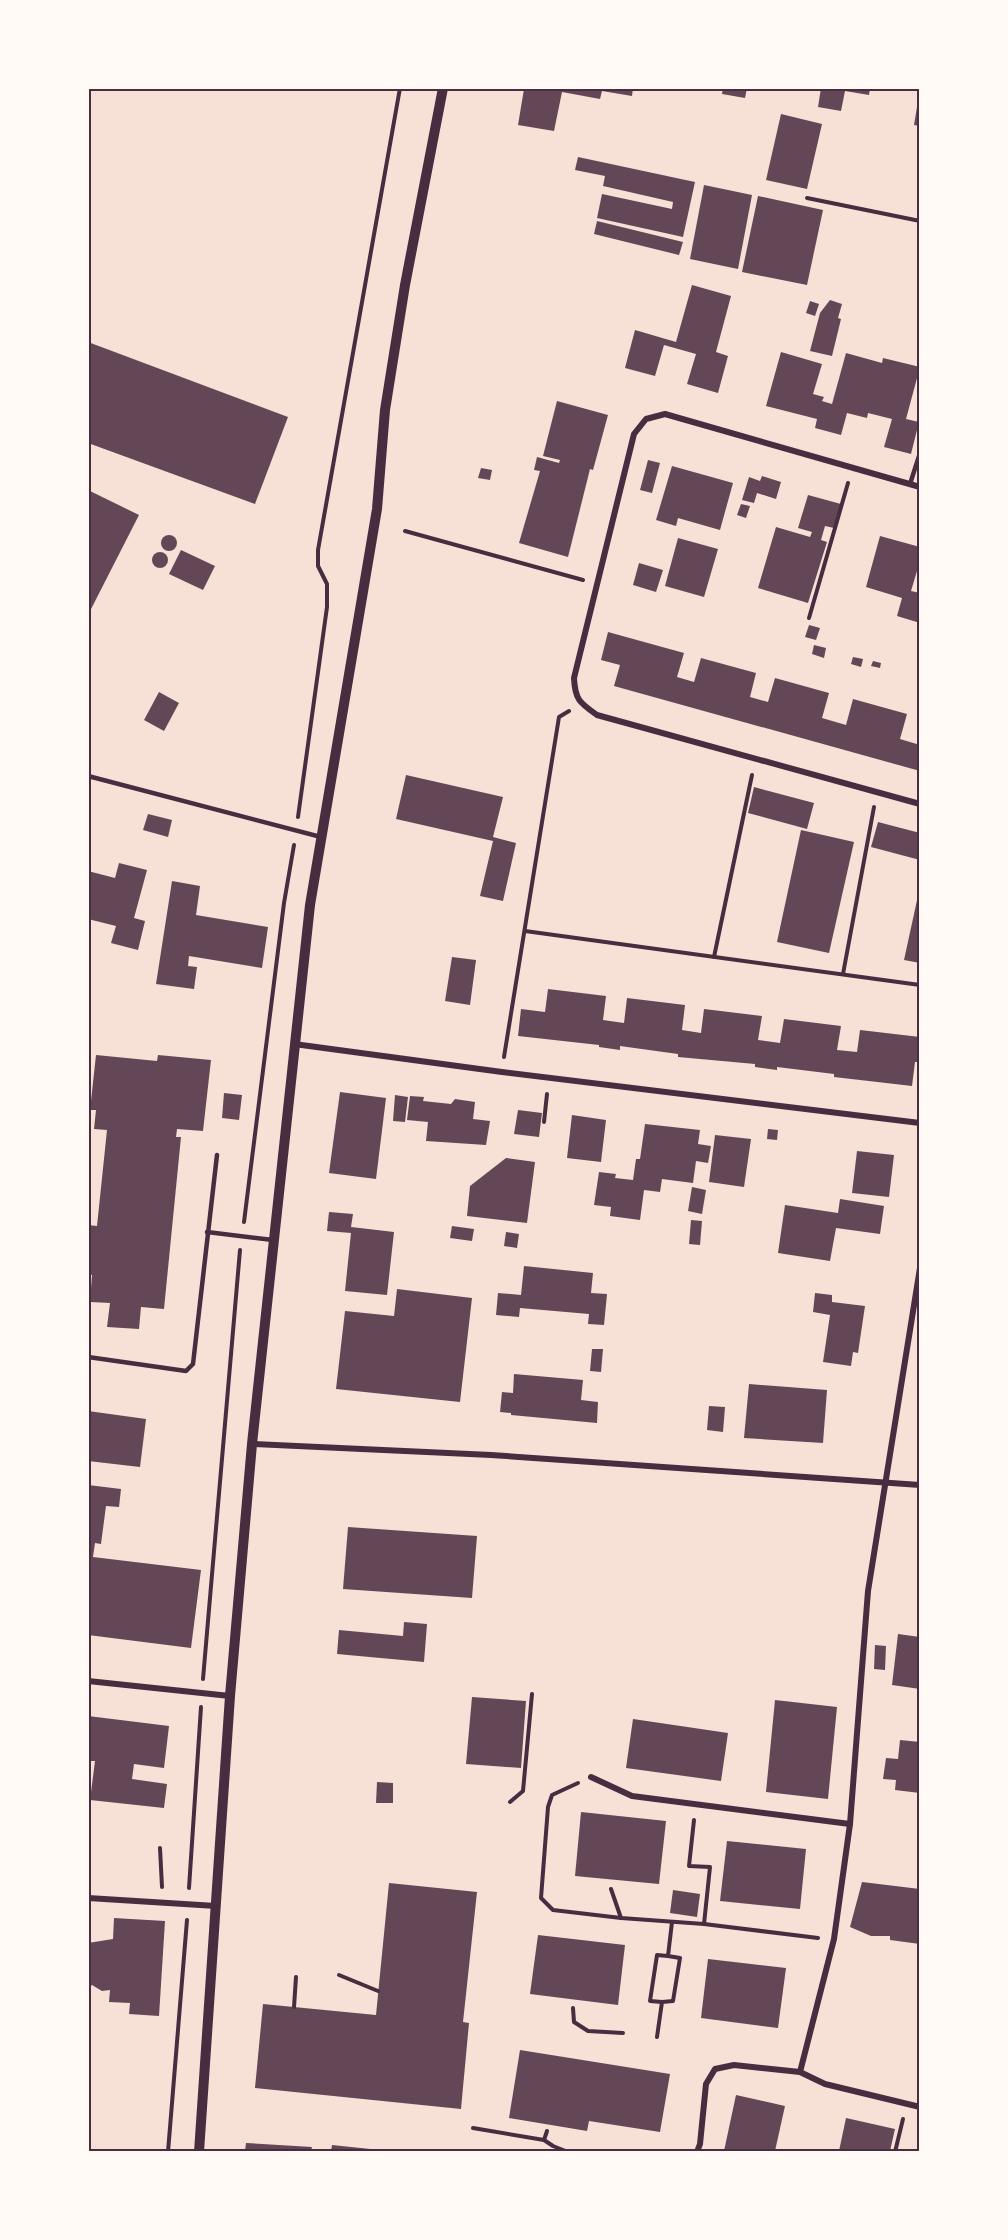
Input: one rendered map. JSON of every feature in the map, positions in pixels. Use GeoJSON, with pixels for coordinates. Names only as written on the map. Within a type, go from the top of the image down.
{"type":"FeatureCollection","features":[{"type":"Feature","properties":{"kind":"street"},"geometry":{"type":"LineString","coordinates":[[200,2151],[230,1696],[252,1444],[309,905],[377,509],[385,410],[405,285],[443,88]]}},
{"type":"Feature","properties":{"kind":"street"},"geometry":{"type":"LineString","coordinates":[[920,487],[665,414],[646,419],[634,434],[599,584],[574,678],[575,692],[581,704],[597,715],[920,804]]}},
{"type":"Feature","properties":{"kind":"street"},"geometry":{"type":"LineString","coordinates":[[294,1044],[548,1078],[920,1123]]}},
{"type":"Feature","properties":{"kind":"street"},"geometry":{"type":"LineString","coordinates":[[800,2072],[834,1939],[850,1824],[868,1591],[920,1268]]}},
{"type":"Feature","properties":{"kind":"street"},"geometry":{"type":"LineString","coordinates":[[252,1444],[491,1455],[920,1485]]}},
{"type":"Feature","properties":{"kind":"street"},"geometry":{"type":"LineString","coordinates":[[88,1682],[230,1696]]}},
{"type":"Feature","properties":{"kind":"street"},"geometry":{"type":"LineString","coordinates":[[591,1777],[632,1796],[850,1824]]}},
{"type":"Feature","properties":{"kind":"street"},"geometry":{"type":"LineString","coordinates":[[88,1899],[216,1906]]}},
{"type":"Feature","properties":{"kind":"street"},"geometry":{"type":"LineString","coordinates":[[697,2151],[700,2144],[706,2084],[715,2069],[734,2065],[800,2072],[825,2084],[920,2107]]}},
{"type":"Feature","properties":{"kind":"lane"},"geometry":{"type":"LineString","coordinates":[[910,484],[920,453]]}},
{"type":"Feature","properties":{"kind":"lane"},"geometry":{"type":"LineString","coordinates":[[88,776],[321,837]]}},
{"type":"Feature","properties":{"kind":"lane"},"geometry":{"type":"LineString","coordinates":[[88,1357],[186,1371],[193,1364],[217,1155]]}},
{"type":"Feature","properties":{"kind":"lane"},"geometry":{"type":"LineString","coordinates":[[207,1232],[274,1240]]}},
{"type":"Feature","properties":{"kind":"path"},"geometry":{"type":"LineString","coordinates":[[168,2151],[202,1693],[242,1236],[284,903],[327,606],[327,584],[318,566],[318,550],[400,88]]}},
{"type":"Feature","properties":{"kind":"path"},"geometry":{"type":"LineString","coordinates":[[807,198],[920,221]]}},
{"type":"Feature","properties":{"kind":"path"},"geometry":{"type":"LineString","coordinates":[[808,618],[852,468]]}},
{"type":"Feature","properties":{"kind":"path"},"geometry":{"type":"LineString","coordinates":[[405,531],[599,584]]}},
{"type":"Feature","properties":{"kind":"path"},"geometry":{"type":"LineString","coordinates":[[502,1072],[559,717],[581,704]]}},
{"type":"Feature","properties":{"kind":"path"},"geometry":{"type":"LineString","coordinates":[[714,957],[755,759]]}},
{"type":"Feature","properties":{"kind":"path"},"geometry":{"type":"LineString","coordinates":[[843,975],[877,792]]}},
{"type":"Feature","properties":{"kind":"path"},"geometry":{"type":"LineString","coordinates":[[525,931],[920,985]]}},
{"type":"Feature","properties":{"kind":"path"},"geometry":{"type":"LineString","coordinates":[[543,1122],[548,1078]]}},
{"type":"Feature","properties":{"kind":"path"},"geometry":{"type":"LineString","coordinates":[[510,1802],[523,1791],[532,1694]]}},
{"type":"Feature","properties":{"kind":"path"},"geometry":{"type":"LineString","coordinates":[[591,1777],[552,1796],[548,1807],[541,1898],[553,1911],[704,1924],[834,1939]]}},
{"type":"Feature","properties":{"kind":"path"},"geometry":{"type":"LineString","coordinates":[[696,1804],[689,1866],[710,1868],[704,1924]]}},
{"type":"Feature","properties":{"kind":"path"},"geometry":{"type":"LineString","coordinates":[[160,1848],[161,1903]]}},
{"type":"Feature","properties":{"kind":"path"},"geometry":{"type":"LineString","coordinates":[[611,1889],[621,1918]]}},
{"type":"Feature","properties":{"kind":"path"},"geometry":{"type":"LineString","coordinates":[[668,1956],[672,1922]]}},
{"type":"Feature","properties":{"kind":"path"},"geometry":{"type":"LineString","coordinates":[[657,1955],[680,1958],[673,2001],[662,2002],[651,2001],[657,1955]]}},
{"type":"Feature","properties":{"kind":"path"},"geometry":{"type":"LineString","coordinates":[[339,1975],[378,1991]]}},
{"type":"Feature","properties":{"kind":"path"},"geometry":{"type":"LineString","coordinates":[[294,2007],[296,1977]]}},
{"type":"Feature","properties":{"kind":"path"},"geometry":{"type":"LineString","coordinates":[[657,2037],[662,2002]]}},
{"type":"Feature","properties":{"kind":"path"},"geometry":{"type":"LineString","coordinates":[[573,2008],[574,2022],[588,2031],[623,2032]]}},
{"type":"Feature","properties":{"kind":"path"},"geometry":{"type":"LineString","coordinates":[[895,2151],[907,2104]]}},
{"type":"Feature","properties":{"kind":"path"},"geometry":{"type":"LineString","coordinates":[[473,2128],[544,2140],[568,2151]]}},
{"type":"Feature","properties":{"kind":"path"},"geometry":{"type":"LineString","coordinates":[[544,2140],[547,2131]]}},
{"type":"Feature","properties":{"kind":"building"},"geometry":{"type":"Polygon","coordinates":[[[633,88],[632,96],[602,91],[600,99],[562,92],[554,131],[518,125],[524,89],[633,88]]]}},
{"type":"Feature","properties":{"kind":"building"},"geometry":{"type":"Polygon","coordinates":[[[723,88],[747,88],[745,98],[722,94],[723,88]]]}},
{"type":"Feature","properties":{"kind":"building"},"geometry":{"type":"Polygon","coordinates":[[[821,88],[870,88],[869,95],[845,91],[841,111],[818,107],[821,88]]]}},
{"type":"Feature","properties":{"kind":"building"},"geometry":{"type":"Polygon","coordinates":[[[918,101],[920,101],[920,126],[914,125],[918,101]]]}},
{"type":"Feature","properties":{"kind":"building"},"geometry":{"type":"Polygon","coordinates":[[[781,114],[822,124],[807,189],[766,180],[781,114]]]}},
{"type":"Feature","properties":{"kind":"building"},"geometry":{"type":"Polygon","coordinates":[[[578,157],[695,182],[683,237],[597,218],[602,194],[672,209],[673,202],[603,186],[605,176],[575,170],[578,157]]]}},
{"type":"Feature","properties":{"kind":"building"},"geometry":{"type":"Polygon","coordinates":[[[704,185],[752,195],[738,269],[690,259],[704,185]]]}},
{"type":"Feature","properties":{"kind":"building"},"geometry":{"type":"Polygon","coordinates":[[[758,196],[823,210],[807,285],[742,272],[758,196]]]}},
{"type":"Feature","properties":{"kind":"building"},"geometry":{"type":"Polygon","coordinates":[[[597,221],[683,242],[679,255],[594,234],[597,221]]]}},
{"type":"Feature","properties":{"kind":"building"},"geometry":{"type":"Polygon","coordinates":[[[692,285],[731,296],[716,352],[728,356],[718,393],[687,384],[696,354],[664,345],[655,376],[625,368],[635,330],[676,342],[692,285]]]}},
{"type":"Feature","properties":{"kind":"building"},"geometry":{"type":"Polygon","coordinates":[[[830,300],[842,304],[838,318],[841,319],[832,356],[810,351],[820,313],[830,300]]]}},
{"type":"Feature","properties":{"kind":"building"},"geometry":{"type":"Polygon","coordinates":[[[810,301],[819,304],[815,316],[806,313],[810,301]]]}},
{"type":"Feature","properties":{"kind":"building"},"geometry":{"type":"Polygon","coordinates":[[[88,342],[288,417],[255,504],[88,443],[88,342]]]}},
{"type":"Feature","properties":{"kind":"building"},"geometry":{"type":"Polygon","coordinates":[[[781,352],[822,364],[813,394],[824,397],[822,401],[832,404],[846,353],[882,363],[883,358],[920,367],[906,419],[919,422],[911,454],[884,447],[892,419],[868,413],[867,418],[847,413],[841,435],[815,428],[817,419],[766,406],[781,352]]]}},
{"type":"Feature","properties":{"kind":"building"},"geometry":{"type":"Polygon","coordinates":[[[557,401],[608,415],[593,470],[590,469],[568,557],[519,543],[540,471],[534,470],[537,457],[559,463],[560,460],[543,456],[557,401]]]}},
{"type":"Feature","properties":{"kind":"building"},"geometry":{"type":"Polygon","coordinates":[[[648,460],[660,463],[652,493],[640,490],[648,460]]]}},
{"type":"Feature","properties":{"kind":"building"},"geometry":{"type":"Polygon","coordinates":[[[672,466],[733,483],[720,530],[678,518],[676,526],[656,520],[672,466]]]}},
{"type":"Feature","properties":{"kind":"building"},"geometry":{"type":"Polygon","coordinates":[[[481,468],[492,470],[490,480],[478,478],[481,468]]]}},
{"type":"Feature","properties":{"kind":"building"},"geometry":{"type":"Polygon","coordinates":[[[762,476],[781,482],[776,499],[757,493],[754,503],[742,500],[749,477],[760,481],[762,476]]]}},
{"type":"Feature","properties":{"kind":"building"},"geometry":{"type":"Polygon","coordinates":[[[88,490],[139,515],[88,615],[88,490]]]}},
{"type":"Feature","properties":{"kind":"building"},"geometry":{"type":"Polygon","coordinates":[[[808,495],[841,504],[834,528],[825,526],[821,540],[827,542],[808,603],[758,588],[776,527],[810,537],[812,532],[798,528],[808,495]]]}},
{"type":"Feature","properties":{"kind":"building"},"geometry":{"type":"Polygon","coordinates":[[[741,504],[750,506],[746,518],[737,515],[741,504]]]}},
{"type":"Feature","properties":{"kind":"building"},"geometry":{"type":"Polygon","coordinates":[[[166,535],[172,535],[177,543],[175,549],[166,551],[161,546],[161,540],[166,535]]]}},
{"type":"Feature","properties":{"kind":"building"},"geometry":{"type":"Polygon","coordinates":[[[880,536],[920,547],[920,561],[911,591],[920,593],[920,623],[897,616],[902,598],[866,587],[880,536]]]}},
{"type":"Feature","properties":{"kind":"building"},"geometry":{"type":"Polygon","coordinates":[[[678,538],[718,549],[704,597],[665,586],[678,538]]]}},
{"type":"Feature","properties":{"kind":"building"},"geometry":{"type":"Polygon","coordinates":[[[181,550],[215,566],[203,590],[169,574],[181,550]]]}},
{"type":"Feature","properties":{"kind":"building"},"geometry":{"type":"Polygon","coordinates":[[[157,552],[163,552],[168,560],[166,566],[157,568],[152,563],[152,557],[157,552]]]}},
{"type":"Feature","properties":{"kind":"building"},"geometry":{"type":"Polygon","coordinates":[[[639,563],[663,570],[656,592],[633,585],[639,563]]]}},
{"type":"Feature","properties":{"kind":"building"},"geometry":{"type":"Polygon","coordinates":[[[809,625],[820,628],[816,640],[805,637],[809,625]]]}},
{"type":"Feature","properties":{"kind":"building"},"geometry":{"type":"Polygon","coordinates":[[[608,632],[684,653],[677,677],[694,682],[701,658],[756,673],[750,697],[768,702],[775,678],[829,693],[822,718],[846,725],[853,699],[907,714],[900,739],[920,745],[920,771],[614,686],[620,665],[601,660],[608,632]]]}},
{"type":"Feature","properties":{"kind":"building"},"geometry":{"type":"Polygon","coordinates":[[[814,645],[826,648],[824,658],[812,654],[814,645]]]}},
{"type":"Feature","properties":{"kind":"building"},"geometry":{"type":"Polygon","coordinates":[[[853,657],[863,659],[861,667],[851,664],[853,657]]]}},
{"type":"Feature","properties":{"kind":"building"},"geometry":{"type":"Polygon","coordinates":[[[873,661],[881,663],[880,668],[871,666],[873,661]]]}},
{"type":"Feature","properties":{"kind":"building"},"geometry":{"type":"Polygon","coordinates":[[[159,692],[179,703],[164,731],[144,720],[159,692]]]}},
{"type":"Feature","properties":{"kind":"building"},"geometry":{"type":"Polygon","coordinates":[[[406,775],[503,797],[493,837],[516,843],[503,901],[480,896],[493,841],[396,819],[406,775]]]}},
{"type":"Feature","properties":{"kind":"building"},"geometry":{"type":"Polygon","coordinates":[[[754,787],[814,803],[807,829],[748,813],[754,787]]]}},
{"type":"Feature","properties":{"kind":"building"},"geometry":{"type":"Polygon","coordinates":[[[148,814],[172,820],[168,837],[143,830],[148,814]]]}},
{"type":"Feature","properties":{"kind":"building"},"geometry":{"type":"Polygon","coordinates":[[[878,822],[920,833],[920,860],[871,847],[878,822]]]}},
{"type":"Feature","properties":{"kind":"building"},"geometry":{"type":"Polygon","coordinates":[[[801,830],[854,842],[829,953],[777,942],[801,830]]]}},
{"type":"Feature","properties":{"kind":"building"},"geometry":{"type":"Polygon","coordinates":[[[119,863],[147,870],[134,918],[145,921],[138,950],[111,943],[116,926],[88,919],[88,871],[115,878],[119,863]]]}},
{"type":"Feature","properties":{"kind":"building"},"geometry":{"type":"Polygon","coordinates":[[[172,881],[200,886],[196,915],[268,927],[262,968],[189,956],[188,966],[197,967],[194,989],[156,984],[172,881]]]}},
{"type":"Feature","properties":{"kind":"building"},"geometry":{"type":"Polygon","coordinates":[[[920,891],[920,963],[904,960],[920,891]]]}},
{"type":"Feature","properties":{"kind":"building"},"geometry":{"type":"Polygon","coordinates":[[[452,957],[476,960],[470,1005],[445,1001],[452,957]]]}},
{"type":"Feature","properties":{"kind":"building"},"geometry":{"type":"Polygon","coordinates":[[[548,989],[606,996],[603,1020],[624,1023],[627,998],[685,1005],[682,1030],[701,1033],[704,1009],[762,1016],[758,1040],[780,1043],[784,1019],[841,1026],[837,1050],[857,1052],[860,1030],[920,1037],[920,1062],[915,1062],[912,1086],[834,1077],[834,1074],[777,1067],[777,1070],[755,1067],[755,1064],[678,1057],[678,1054],[620,1046],[620,1050],[599,1047],[599,1045],[518,1036],[521,1009],[545,1012],[548,989]]]}},
{"type":"Feature","properties":{"kind":"building"},"geometry":{"type":"Polygon","coordinates":[[[96,1055],[157,1061],[158,1055],[211,1060],[203,1131],[177,1129],[176,1137],[181,1137],[164,1309],[141,1307],[139,1329],[107,1327],[110,1303],[90,1302],[92,1275],[88,1274],[88,1225],[97,1226],[107,1130],[94,1129],[96,1110],[90,1110],[96,1055]]]}},
{"type":"Feature","properties":{"kind":"building"},"geometry":{"type":"Polygon","coordinates":[[[340,1092],[386,1098],[376,1179],[329,1173],[340,1092]]]}},
{"type":"Feature","properties":{"kind":"building"},"geometry":{"type":"Polygon","coordinates":[[[224,1093],[242,1095],[239,1120],[222,1118],[224,1093]]]}},
{"type":"Feature","properties":{"kind":"building"},"geometry":{"type":"Polygon","coordinates":[[[395,1095],[408,1097],[405,1122],[393,1121],[395,1095]]]}},
{"type":"Feature","properties":{"kind":"building"},"geometry":{"type":"Polygon","coordinates":[[[410,1096],[424,1097],[423,1101],[451,1104],[455,1099],[475,1102],[473,1119],[490,1121],[486,1145],[426,1141],[428,1122],[407,1120],[410,1096]]]}},
{"type":"Feature","properties":{"kind":"building"},"geometry":{"type":"Polygon","coordinates":[[[518,1110],[542,1113],[539,1137],[514,1134],[518,1110]]]}},
{"type":"Feature","properties":{"kind":"building"},"geometry":{"type":"Polygon","coordinates":[[[572,1115],[606,1120],[601,1162],[567,1158],[572,1115]]]}},
{"type":"Feature","properties":{"kind":"building"},"geometry":{"type":"Polygon","coordinates":[[[645,1124],[700,1130],[698,1144],[711,1146],[708,1163],[696,1161],[693,1183],[662,1179],[660,1192],[644,1190],[640,1220],[610,1216],[611,1207],[594,1205],[599,1172],[616,1174],[615,1178],[633,1180],[636,1159],[640,1159],[645,1124]]]}},
{"type":"Feature","properties":{"kind":"building"},"geometry":{"type":"Polygon","coordinates":[[[768,1129],[778,1130],[777,1140],[767,1139],[768,1129]]]}},
{"type":"Feature","properties":{"kind":"building"},"geometry":{"type":"Polygon","coordinates":[[[715,1135],[751,1139],[744,1187],[709,1182],[715,1135]]]}},
{"type":"Feature","properties":{"kind":"building"},"geometry":{"type":"Polygon","coordinates":[[[857,1151],[894,1155],[889,1197],[852,1193],[857,1151]]]}},
{"type":"Feature","properties":{"kind":"building"},"geometry":{"type":"Polygon","coordinates":[[[506,1158],[535,1162],[527,1223],[467,1216],[470,1186],[506,1158]]]}},
{"type":"Feature","properties":{"kind":"building"},"geometry":{"type":"Polygon","coordinates":[[[692,1187],[706,1190],[702,1214],[688,1211],[692,1187]]]}},
{"type":"Feature","properties":{"kind":"building"},"geometry":{"type":"Polygon","coordinates":[[[840,1199],[884,1206],[880,1234],[836,1228],[830,1261],[778,1253],[785,1205],[838,1213],[840,1199]]]}},
{"type":"Feature","properties":{"kind":"building"},"geometry":{"type":"Polygon","coordinates":[[[329,1212],[353,1214],[351,1227],[394,1232],[387,1295],[345,1291],[351,1233],[327,1231],[329,1212]]]}},
{"type":"Feature","properties":{"kind":"building"},"geometry":{"type":"Polygon","coordinates":[[[691,1220],[702,1221],[700,1245],[689,1244],[691,1220]]]}},
{"type":"Feature","properties":{"kind":"building"},"geometry":{"type":"Polygon","coordinates":[[[452,1226],[474,1229],[472,1241],[450,1238],[452,1226]]]}},
{"type":"Feature","properties":{"kind":"building"},"geometry":{"type":"Polygon","coordinates":[[[506,1232],[519,1234],[517,1248],[504,1246],[506,1232]]]}},
{"type":"Feature","properties":{"kind":"building"},"geometry":{"type":"Polygon","coordinates":[[[524,1266],[593,1273],[591,1293],[607,1294],[604,1325],[588,1324],[589,1314],[520,1308],[519,1317],[496,1315],[498,1293],[521,1295],[524,1266]]]}},
{"type":"Feature","properties":{"kind":"building"},"geometry":{"type":"Polygon","coordinates":[[[397,1289],[472,1298],[460,1402],[336,1389],[345,1311],[394,1316],[397,1289]]]}},
{"type":"Feature","properties":{"kind":"building"},"geometry":{"type":"Polygon","coordinates":[[[815,1293],[832,1295],[832,1302],[865,1306],[858,1353],[853,1352],[851,1366],[823,1362],[830,1315],[813,1312],[815,1293]]]}},
{"type":"Feature","properties":{"kind":"building"},"geometry":{"type":"Polygon","coordinates":[[[592,1349],[603,1349],[601,1372],[590,1371],[592,1349]]]}},
{"type":"Feature","properties":{"kind":"building"},"geometry":{"type":"Polygon","coordinates":[[[514,1374],[583,1380],[581,1400],[598,1402],[597,1423],[500,1412],[502,1392],[513,1393],[514,1374]]]}},
{"type":"Feature","properties":{"kind":"building"},"geometry":{"type":"Polygon","coordinates":[[[749,1384],[827,1390],[823,1443],[744,1438],[749,1384]]]}},
{"type":"Feature","properties":{"kind":"building"},"geometry":{"type":"Polygon","coordinates":[[[709,1406],[725,1407],[723,1432],[707,1430],[709,1406]]]}},
{"type":"Feature","properties":{"kind":"building"},"geometry":{"type":"Polygon","coordinates":[[[88,1411],[146,1419],[140,1467],[88,1461],[88,1411]]]}},
{"type":"Feature","properties":{"kind":"building"},"geometry":{"type":"Polygon","coordinates":[[[88,1485],[121,1489],[119,1507],[106,1506],[101,1544],[95,1543],[93,1557],[201,1570],[191,1648],[88,1635],[88,1485]]]}},
{"type":"Feature","properties":{"kind":"building"},"geometry":{"type":"Polygon","coordinates":[[[348,1527],[477,1536],[472,1598],[343,1589],[348,1527]]]}},
{"type":"Feature","properties":{"kind":"building"},"geometry":{"type":"Polygon","coordinates":[[[404,1622],[427,1624],[424,1662],[337,1654],[339,1630],[403,1636],[404,1622]]]}},
{"type":"Feature","properties":{"kind":"building"},"geometry":{"type":"Polygon","coordinates":[[[898,1634],[920,1637],[920,1689],[892,1685],[898,1634]]]}},
{"type":"Feature","properties":{"kind":"building"},"geometry":{"type":"Polygon","coordinates":[[[875,1645],[886,1646],[885,1670],[874,1669],[875,1645]]]}},
{"type":"Feature","properties":{"kind":"building"},"geometry":{"type":"Polygon","coordinates":[[[472,1697],[526,1701],[521,1768],[466,1764],[472,1697]]]}},
{"type":"Feature","properties":{"kind":"building"},"geometry":{"type":"Polygon","coordinates":[[[775,1700],[837,1707],[828,1799],[766,1792],[775,1700]]]}},
{"type":"Feature","properties":{"kind":"building"},"geometry":{"type":"Polygon","coordinates":[[[88,1716],[169,1726],[164,1768],[134,1764],[132,1779],[167,1784],[164,1808],[90,1800],[95,1761],[88,1761],[88,1716]]]}},
{"type":"Feature","properties":{"kind":"building"},"geometry":{"type":"Polygon","coordinates":[[[633,1719],[728,1733],[721,1781],[626,1768],[633,1719]]]}},
{"type":"Feature","properties":{"kind":"building"},"geometry":{"type":"Polygon","coordinates":[[[900,1740],[920,1742],[920,1793],[895,1790],[896,1780],[883,1779],[886,1758],[898,1759],[900,1740]]]}},
{"type":"Feature","properties":{"kind":"building"},"geometry":{"type":"Polygon","coordinates":[[[377,1782],[393,1783],[393,1803],[376,1803],[377,1782]]]}},
{"type":"Feature","properties":{"kind":"building"},"geometry":{"type":"Polygon","coordinates":[[[581,1812],[666,1821],[659,1884],[575,1876],[581,1812]]]}},
{"type":"Feature","properties":{"kind":"building"},"geometry":{"type":"Polygon","coordinates":[[[727,1841],[806,1849],[800,1909],[720,1901],[727,1841]]]}},
{"type":"Feature","properties":{"kind":"building"},"geometry":{"type":"Polygon","coordinates":[[[862,1882],[920,1889],[920,1944],[890,1940],[890,1936],[871,1936],[850,1927],[862,1882]]]}},
{"type":"Feature","properties":{"kind":"building"},"geometry":{"type":"Polygon","coordinates":[[[389,1883],[477,1892],[463,2022],[469,2023],[461,2109],[255,2088],[263,2004],[376,2015],[389,1883]]]}},
{"type":"Feature","properties":{"kind":"building"},"geometry":{"type":"Polygon","coordinates":[[[673,1890],[700,1894],[697,1917],[670,1913],[673,1890]]]}},
{"type":"Feature","properties":{"kind":"building"},"geometry":{"type":"Polygon","coordinates":[[[114,1918],[165,1921],[159,2016],[129,2014],[130,2003],[109,2002],[110,1990],[102,1991],[92,1985],[88,1988],[88,1943],[113,1939],[114,1918]]]}},
{"type":"Feature","properties":{"kind":"building"},"geometry":{"type":"Polygon","coordinates":[[[538,1935],[625,1945],[618,2005],[530,1994],[538,1935]]]}},
{"type":"Feature","properties":{"kind":"building"},"geometry":{"type":"Polygon","coordinates":[[[708,1959],[786,1968],[778,2028],[701,2018],[708,1959]]]}},
{"type":"Feature","properties":{"kind":"building"},"geometry":{"type":"Polygon","coordinates":[[[520,2050],[670,2074],[660,2132],[589,2121],[587,2131],[509,2118],[520,2050]]]}},
{"type":"Feature","properties":{"kind":"building"},"geometry":{"type":"Polygon","coordinates":[[[736,2095],[785,2106],[775,2151],[724,2151],[736,2095]]]}},
{"type":"Feature","properties":{"kind":"building"},"geometry":{"type":"Polygon","coordinates":[[[846,2118],[895,2129],[890,2151],[839,2151],[846,2118]]]}},
{"type":"Feature","properties":{"kind":"building"},"geometry":{"type":"Polygon","coordinates":[[[246,2143],[312,2147],[311,2151],[245,2151],[246,2143]]]}},
{"type":"Feature","properties":{"kind":"building"},"geometry":{"type":"Polygon","coordinates":[[[332,2145],[380,2150],[380,2151],[331,2151],[332,2145]]]}}]}
